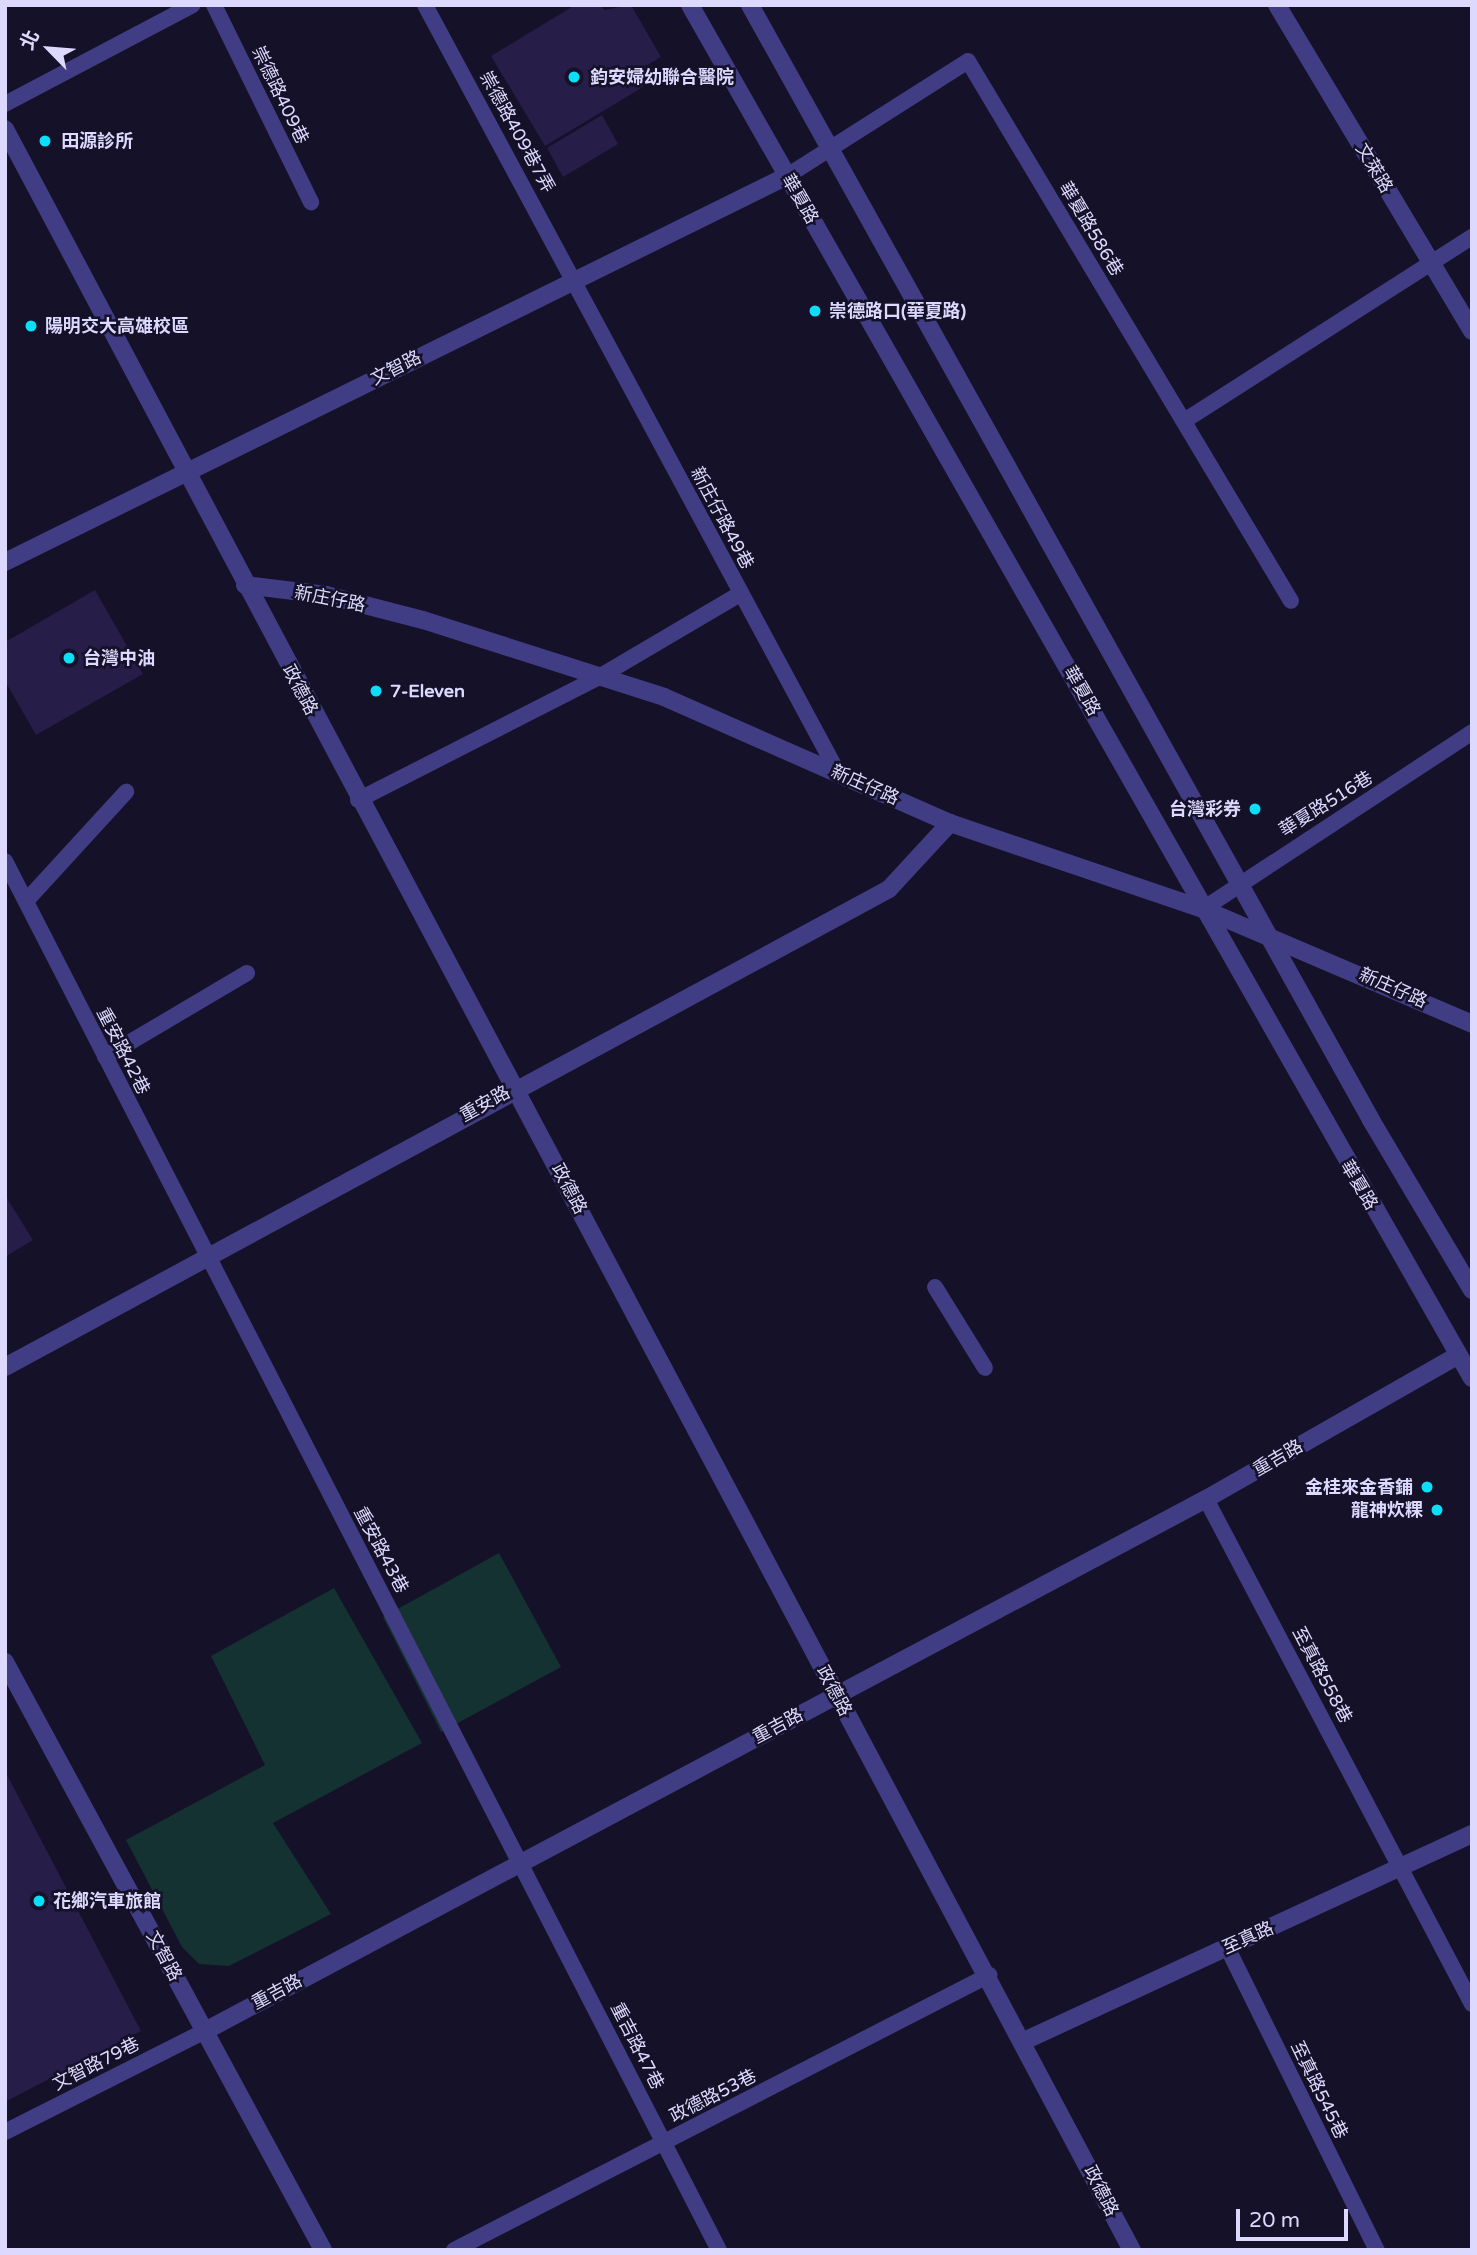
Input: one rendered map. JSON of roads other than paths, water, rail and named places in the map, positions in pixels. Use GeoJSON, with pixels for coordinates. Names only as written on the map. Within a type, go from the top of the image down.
{"type":"FeatureCollection","features":[{"type":"Feature","properties":{"kind":"street","name":"華夏路"},"geometry":{"type":"LineString","coordinates":[[690,5],[1472,1378]]}},
{"type":"Feature","properties":{"kind":"street"},"geometry":{"type":"LineString","coordinates":[[750,5],[828,150],[1472,1290]]}},
{"type":"Feature","properties":{"kind":"street","name":"文萊路"},"geometry":{"type":"LineString","coordinates":[[1277,5],[1472,331]]}},
{"type":"Feature","properties":{"kind":"street","name":"政德路"},"geometry":{"type":"LineString","coordinates":[[5,129],[358,800],[515,1087],[836,1696],[989,1975],[1132,2250]]}},
{"type":"Feature","properties":{"kind":"street","name":"文智路"},"geometry":{"type":"LineString","coordinates":[[5,562],[575,278],[787,176]]}},
{"type":"Feature","properties":{"kind":"street","name":"新庄仔路"},"geometry":{"type":"LineString","coordinates":[[245,585],[326,595],[411,617],[664,697],[950,822],[1203,909],[1272,936],[1472,1024]]}},
{"type":"Feature","properties":{"kind":"street","name":"重安路"},"geometry":{"type":"LineString","coordinates":[[5,1367],[515,1087],[889,889],[950,822]]}},
{"type":"Feature","properties":{"kind":"street","name":"重吉路"},"geometry":{"type":"LineString","coordinates":[[205,2031],[521,1860],[1206,1499],[1458,1355]]}},
{"type":"Feature","properties":{"kind":"street","name":"文智路"},"geometry":{"type":"LineString","coordinates":[[5,1662],[323,2250]]}},
{"type":"Feature","properties":{"kind":"street","name":"至真路"},"geometry":{"type":"LineString","coordinates":[[1024,2041],[1404,1868],[1472,1834]]}},
{"type":"Feature","properties":{"kind":"lane"},"geometry":{"type":"LineString","coordinates":[[5,104],[193,5]]}},
{"type":"Feature","properties":{"kind":"lane","name":"崇德路409巷"},"geometry":{"type":"LineString","coordinates":[[214,5],[311,202]]}},
{"type":"Feature","properties":{"kind":"lane","name":"崇德路409巷7弄"},"geometry":{"type":"LineString","coordinates":[[425,5],[575,278]]}},
{"type":"Feature","properties":{"kind":"lane","name":"華夏路586巷"},"geometry":{"type":"LineString","coordinates":[[787,176],[968,61],[1291,601]]}},
{"type":"Feature","properties":{"kind":"lane"},"geometry":{"type":"LineString","coordinates":[[1184,421],[1472,237]]}},
{"type":"Feature","properties":{"kind":"lane","name":"新庄仔路49巷"},"geometry":{"type":"LineString","coordinates":[[575,278],[740,594],[838,773]]}},
{"type":"Feature","properties":{"kind":"lane"},"geometry":{"type":"LineString","coordinates":[[358,800],[599,677],[740,594]]}},
{"type":"Feature","properties":{"kind":"lane","name":"華夏路516巷"},"geometry":{"type":"LineString","coordinates":[[1203,909],[1239,880],[1472,732]]}},
{"type":"Feature","properties":{"kind":"lane"},"geometry":{"type":"LineString","coordinates":[[27,900],[126,792]]}},
{"type":"Feature","properties":{"kind":"lane","name":"重安路42巷"},"geometry":{"type":"LineString","coordinates":[[5,861],[207,1258]]}},
{"type":"Feature","properties":{"kind":"lane"},"geometry":{"type":"LineString","coordinates":[[105,1057],[247,973]]}},
{"type":"Feature","properties":{"kind":"lane","name":"重安路43巷"},"geometry":{"type":"LineString","coordinates":[[207,1258],[521,1860]]}},
{"type":"Feature","properties":{"kind":"lane"},"geometry":{"type":"LineString","coordinates":[[936,1287],[985,1368]]}},
{"type":"Feature","properties":{"kind":"lane","name":"至真路558巷"},"geometry":{"type":"LineString","coordinates":[[1206,1499],[1404,1868],[1472,2004]]}},
{"type":"Feature","properties":{"kind":"lane","name":"重吉路47巷"},"geometry":{"type":"LineString","coordinates":[[521,1860],[719,2250]]}},
{"type":"Feature","properties":{"kind":"lane","name":"至真路545巷"},"geometry":{"type":"LineString","coordinates":[[1227,1947],[1377,2250]]}},
{"type":"Feature","properties":{"kind":"lane","name":"政德路53巷"},"geometry":{"type":"LineString","coordinates":[[454,2250],[989,1975]]}},
{"type":"Feature","properties":{"kind":"lane","name":"文智路79巷"},"geometry":{"type":"LineString","coordinates":[[5,2132],[205,2031]]}},
{"type":"Feature","properties":{"kind":"place","name":"鈞安婦幼聯合醫院"},"geometry":{"type":"Point","coordinates":[574,77]}},
{"type":"Feature","properties":{"kind":"place","name":"田源診所"},"geometry":{"type":"Point","coordinates":[45,141]}},
{"type":"Feature","properties":{"kind":"place","name":"崇德路口(華夏路)"},"geometry":{"type":"Point","coordinates":[815,311]}},
{"type":"Feature","properties":{"kind":"place","name":"陽明交大高雄校區"},"geometry":{"type":"Point","coordinates":[31,326]}},
{"type":"Feature","properties":{"kind":"place","name":"台灣中油"},"geometry":{"type":"Point","coordinates":[69,658]}},
{"type":"Feature","properties":{"kind":"place","name":"7-Eleven"},"geometry":{"type":"Point","coordinates":[376,691]}},
{"type":"Feature","properties":{"kind":"place","name":"台灣彩券"},"geometry":{"type":"Point","coordinates":[1255,809]}},
{"type":"Feature","properties":{"kind":"place","name":"金桂來金香鋪"},"geometry":{"type":"Point","coordinates":[1427,1487]}},
{"type":"Feature","properties":{"kind":"place","name":"龍神炊粿"},"geometry":{"type":"Point","coordinates":[1437,1510]}},
{"type":"Feature","properties":{"kind":"place","name":"花鄉汽車旅館"},"geometry":{"type":"Point","coordinates":[39,1901]}}]}
